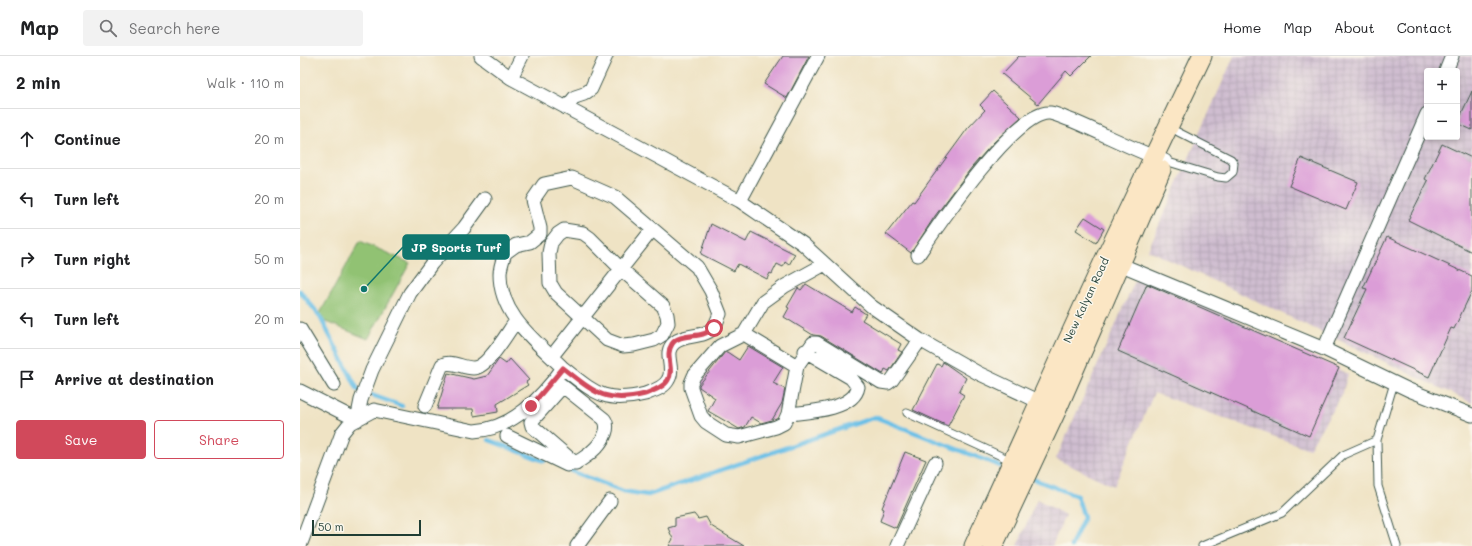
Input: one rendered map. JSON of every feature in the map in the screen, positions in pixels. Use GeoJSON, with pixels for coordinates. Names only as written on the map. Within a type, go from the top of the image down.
{"type":"FeatureCollection","features":[{"type":"Feature","properties":{"kind":"street"},"geometry":{"type":"LineString","coordinates":[[481,56],[512,78],[740,201],[803,244],[871,306],[920,340],[978,373],[1057,409]]}},
{"type":"Feature","properties":{"kind":"street"},"geometry":{"type":"LineString","coordinates":[[512,78],[522,56]]}},
{"type":"Feature","properties":{"kind":"street"},"geometry":{"type":"LineString","coordinates":[[566,108],[575,96],[584,94],[591,89],[606,56]]}},
{"type":"Feature","properties":{"kind":"street"},"geometry":{"type":"LineString","coordinates":[[740,201],[818,56]]}},
{"type":"Feature","properties":{"kind":"street","name":"New Kalyan Road"},"geometry":{"type":"LineString","coordinates":[[974,546],[1039,401],[1113,261],[1160,159],[1202,56]]}},
{"type":"Feature","properties":{"kind":"street","name":"New Kalyan Road"},"geometry":{"type":"LineString","coordinates":[[1160,159],[1178,132],[1213,56]]}},
{"type":"Feature","properties":{"kind":"street"},"geometry":{"type":"LineString","coordinates":[[1447,68],[1452,56]]}},
{"type":"Feature","properties":{"kind":"street"},"geometry":{"type":"LineString","coordinates":[[918,255],[958,196],[1011,135],[1037,115],[1050,113],[1097,131],[1160,159]]}},
{"type":"Feature","properties":{"kind":"street"},"geometry":{"type":"LineString","coordinates":[[1324,349],[1424,121]]}},
{"type":"Feature","properties":{"kind":"street"},"geometry":{"type":"LineString","coordinates":[[572,178],[615,198],[697,267],[711,291],[720,314],[714,328],[704,333],[679,339],[672,344],[668,354],[671,373],[668,381],[655,391],[626,399],[611,398],[598,393],[563,368],[516,321],[508,308],[501,288],[500,272],[505,253],[516,245],[530,242],[540,234],[540,228],[533,200],[544,184],[572,178]]}},
{"type":"Feature","properties":{"kind":"street"},"geometry":{"type":"LineString","coordinates":[[357,420],[361,400],[368,381],[410,293],[432,263],[464,228],[485,199]]}},
{"type":"Feature","properties":{"kind":"street"},"geometry":{"type":"LineString","coordinates":[[564,230],[583,233],[600,247],[621,270],[663,306],[667,315],[668,323],[662,335],[654,340],[634,345],[623,346],[607,340],[556,294],[550,283],[549,253],[551,243],[558,234],[564,230]]}},
{"type":"Feature","properties":{"kind":"street"},"geometry":{"type":"LineString","coordinates":[[552,356],[652,230]]}},
{"type":"Feature","properties":{"kind":"street"},"geometry":{"type":"LineString","coordinates":[[540,234],[551,243]]}},
{"type":"Feature","properties":{"kind":"street"},"geometry":{"type":"LineString","coordinates":[[1113,261],[1324,349],[1394,382],[1472,415]]}},
{"type":"Feature","properties":{"kind":"street","name":"New Kalyan Road"},"geometry":{"type":"LineString","coordinates":[[992,546],[1057,409],[1113,261]]}},
{"type":"Feature","properties":{"kind":"street"},"geometry":{"type":"LineString","coordinates":[[825,264],[785,286],[763,302],[744,334],[720,346],[694,376],[691,383],[691,388],[701,416],[706,422],[726,435],[738,438],[776,427],[784,423],[788,414],[796,366],[813,343],[817,343],[881,382],[888,383],[892,380],[920,340]]}},
{"type":"Feature","properties":{"kind":"street"},"geometry":{"type":"LineString","coordinates":[[425,406],[442,365],[447,363],[474,368],[486,362],[516,321]]}},
{"type":"Feature","properties":{"kind":"street"},"geometry":{"type":"LineString","coordinates":[[300,329],[334,385]]}},
{"type":"Feature","properties":{"kind":"street"},"geometry":{"type":"LineString","coordinates":[[744,334],[796,366]]}},
{"type":"Feature","properties":{"kind":"street"},"geometry":{"type":"LineString","coordinates":[[662,335],[672,344]]}},
{"type":"Feature","properties":{"kind":"street"},"geometry":{"type":"LineString","coordinates":[[788,414],[830,409],[851,399],[857,393],[858,387],[851,378],[806,351]]}},
{"type":"Feature","properties":{"kind":"street"},"geometry":{"type":"LineString","coordinates":[[563,368],[559,383],[531,422],[532,426],[576,464]]}},
{"type":"Feature","properties":{"kind":"street"},"geometry":{"type":"LineString","coordinates":[[300,546],[342,433],[350,424],[374,410],[474,430],[482,430],[514,418],[559,383]]}},
{"type":"Feature","properties":{"kind":"street"},"geometry":{"type":"LineString","coordinates":[[507,436],[567,465],[576,464],[582,461],[605,436],[608,429],[607,423],[559,383]]}},
{"type":"Feature","properties":{"kind":"street"},"geometry":{"type":"LineString","coordinates":[[300,391],[357,420]]}},
{"type":"Feature","properties":{"kind":"street"},"geometry":{"type":"LineString","coordinates":[[898,546],[935,463]]}},
{"type":"Feature","properties":{"kind":"street"},"geometry":{"type":"LineString","coordinates":[[577,546],[610,501]]}},
{"type":"Feature","properties":{"kind":"lane"},"geometry":{"type":"LineString","coordinates":[[1160,159],[1211,176],[1223,178],[1230,176],[1234,168],[1234,161],[1227,156],[1178,132]]}},
{"type":"Feature","properties":{"kind":"lane"},"geometry":{"type":"LineString","coordinates":[[1394,382],[1376,440],[1378,486],[1397,546]]}},
{"type":"Feature","properties":{"kind":"lane"},"geometry":{"type":"LineString","coordinates":[[907,413],[1012,461]]}},
{"type":"Feature","properties":{"kind":"lane"},"geometry":{"type":"LineString","coordinates":[[1202,546],[1282,512],[1343,455],[1376,440]]}},
{"type":"Feature","properties":{"kind":"shaded area"},"geometry":{"type":"Polygon","coordinates":[[[1234,56],[1472,56],[1472,403],[1148,250],[1234,56]]]}},
{"type":"Feature","properties":{"kind":"shaded area"},"geometry":{"type":"Polygon","coordinates":[[[1138,274],[1348,374],[1343,392],[1309,449],[1154,393],[1114,486],[1056,459],[1138,274]]]}},
{"type":"Feature","properties":{"kind":"shaded area"},"geometry":{"type":"Polygon","coordinates":[[[1037,499],[1065,515],[1052,546],[1017,546],[1037,499]]]}},
{"type":"Feature","properties":{"kind":"green space"},"geometry":{"type":"Polygon","coordinates":[[[360,241],[410,263],[368,339],[321,320],[323,317],[319,315],[360,241]]]}},
{"type":"Feature","properties":{"kind":"building"},"geometry":{"type":"Polygon","coordinates":[[[783,56],[809,56],[787,98],[764,84],[783,56]]]}},
{"type":"Feature","properties":{"kind":"building"},"geometry":{"type":"Polygon","coordinates":[[[1019,56],[1091,56],[1071,76],[1066,71],[1038,104],[1002,74],[1019,56]]]}},
{"type":"Feature","properties":{"kind":"building"},"geometry":{"type":"Polygon","coordinates":[[[993,91],[1021,117],[993,143],[972,167],[935,216],[911,253],[886,234],[912,201],[914,202],[968,128],[985,110],[980,105],[993,91]]]}},
{"type":"Feature","properties":{"kind":"building"},"geometry":{"type":"Polygon","coordinates":[[[1472,91],[1472,130],[1460,124],[1460,117],[1472,91]]]}},
{"type":"Feature","properties":{"kind":"building"},"geometry":{"type":"Polygon","coordinates":[[[1442,144],[1472,158],[1472,252],[1408,220],[1428,181],[1425,179],[1442,144]]]}},
{"type":"Feature","properties":{"kind":"building"},"geometry":{"type":"Polygon","coordinates":[[[1301,158],[1358,182],[1346,210],[1289,186],[1301,158]]]}},
{"type":"Feature","properties":{"kind":"building"},"geometry":{"type":"Polygon","coordinates":[[[1085,217],[1104,229],[1096,243],[1076,230],[1085,217]]]}},
{"type":"Feature","properties":{"kind":"building"},"geometry":{"type":"Polygon","coordinates":[[[711,224],[746,242],[751,232],[795,254],[789,265],[785,262],[783,267],[777,264],[772,274],[770,273],[767,279],[738,264],[734,271],[701,254],[711,224]]]}},
{"type":"Feature","properties":{"kind":"building"},"geometry":{"type":"Polygon","coordinates":[[[1387,237],[1472,276],[1472,291],[1454,329],[1451,328],[1429,377],[1344,338],[1367,289],[1363,288],[1387,237]]]}},
{"type":"Feature","properties":{"kind":"building"},"geometry":{"type":"Polygon","coordinates":[[[806,284],[852,312],[855,307],[866,314],[862,320],[901,344],[898,350],[902,352],[889,371],[885,369],[883,374],[821,336],[813,335],[784,317],[789,308],[787,307],[798,288],[801,290],[806,284]]]}},
{"type":"Feature","properties":{"kind":"building"},"geometry":{"type":"Polygon","coordinates":[[[1147,284],[1339,368],[1309,436],[1118,351],[1147,284]]]}},
{"type":"Feature","properties":{"kind":"building"},"geometry":{"type":"Polygon","coordinates":[[[748,346],[783,367],[773,383],[785,389],[782,403],[772,420],[761,423],[751,417],[745,427],[739,429],[708,411],[715,398],[699,387],[699,385],[725,352],[739,360],[748,346]]]}},
{"type":"Feature","properties":{"kind":"building"},"geometry":{"type":"Polygon","coordinates":[[[499,359],[506,364],[510,359],[529,380],[526,382],[528,385],[497,404],[498,412],[474,416],[473,409],[437,409],[448,373],[474,379],[487,376],[499,359]]]}},
{"type":"Feature","properties":{"kind":"building"},"geometry":{"type":"Polygon","coordinates":[[[943,362],[966,378],[959,392],[964,395],[948,426],[913,410],[937,364],[941,366],[943,362]]]}},
{"type":"Feature","properties":{"kind":"building"},"geometry":{"type":"Polygon","coordinates":[[[905,452],[926,460],[896,528],[880,521],[884,509],[882,508],[905,452]]]}},
{"type":"Feature","properties":{"kind":"building"},"geometry":{"type":"Polygon","coordinates":[[[694,514],[698,519],[706,517],[711,526],[744,546],[669,546],[673,539],[668,528],[675,526],[675,518],[694,514]]]}},
{"type":"Feature","properties":{"kind":"waterway"},"geometry":{"type":"LineString","coordinates":[[300,291],[319,315],[358,390],[402,406]]}},
{"type":"Feature","properties":{"kind":"waterway"},"geometry":{"type":"LineString","coordinates":[[566,469],[623,491],[648,495],[875,417],[1000,466]]}},
{"type":"Feature","properties":{"kind":"waterway"},"geometry":{"type":"LineString","coordinates":[[489,440],[544,461]]}},
{"type":"Feature","properties":{"kind":"waterway"},"geometry":{"type":"LineString","coordinates":[[1033,479],[1077,496],[1084,517],[1071,546]]}},
{"type":"Feature","properties":{"kind":"place","name":"JP Sports Turf"},"geometry":{"type":"Point","coordinates":[364,289]}},
{"type":"Feature","properties":{"kind":"route"},"geometry":{"type":"LineString","coordinates":[[531,406],[563,368],[598,393],[611,398],[626,399],[655,391],[668,381],[671,373],[668,354],[672,344],[679,339],[704,333],[714,328]]}}]}
